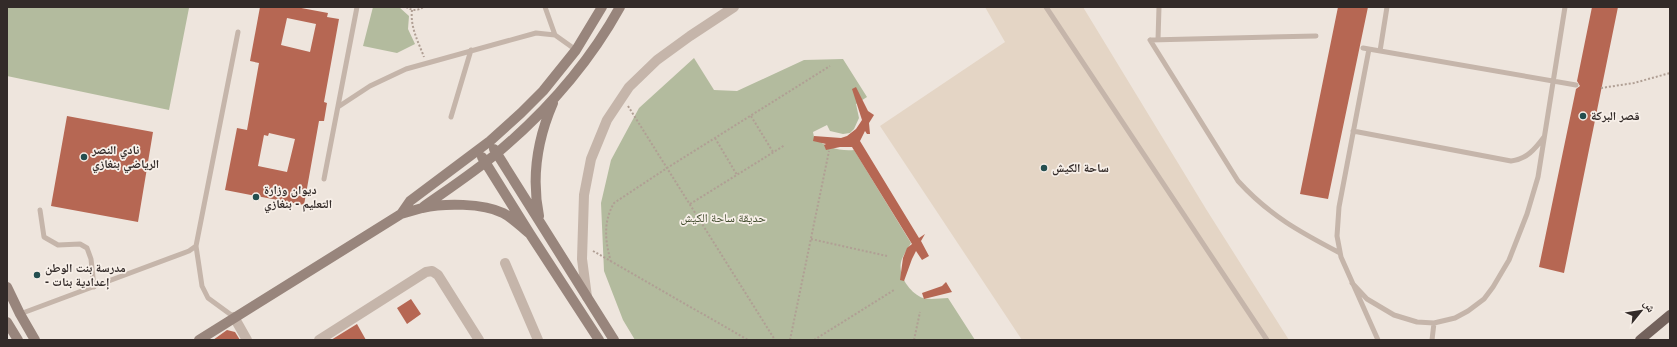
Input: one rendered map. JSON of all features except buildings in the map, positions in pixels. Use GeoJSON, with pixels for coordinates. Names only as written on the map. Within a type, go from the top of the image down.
{"type":"FeatureCollection","features":[{"type":"Feature","properties":{"kind":"main road"},"geometry":{"type":"LineString","coordinates":[[401,214],[410,201],[418,194],[490,141],[543,91],[576,50],[602,7]]}},
{"type":"Feature","properties":{"kind":"main road"},"geometry":{"type":"LineString","coordinates":[[422,208],[497,153],[556,97],[594,49],[620,7]]}},
{"type":"Feature","properties":{"kind":"main road"},"geometry":{"type":"LineString","coordinates":[[540,222],[534,184],[537,157],[547,117],[556,97]]}},
{"type":"Feature","properties":{"kind":"main road"},"geometry":{"type":"LineString","coordinates":[[490,141],[614,340]]}},
{"type":"Feature","properties":{"kind":"main road"},"geometry":{"type":"LineString","coordinates":[[478,150],[530,234],[599,340]]}},
{"type":"Feature","properties":{"kind":"main road"},"geometry":{"type":"LineString","coordinates":[[199,340],[401,214],[422,208],[466,204],[485,207],[503,213],[530,234]]}},
{"type":"Feature","properties":{"kind":"main road"},"geometry":{"type":"LineString","coordinates":[[7,287],[35,340]]}},
{"type":"Feature","properties":{"kind":"main road"},"geometry":{"type":"LineString","coordinates":[[1640,340],[1670,315]]}},
{"type":"Feature","properties":{"kind":"main road"},"geometry":{"type":"LineString","coordinates":[[7,322],[18,340]]}},
{"type":"Feature","properties":{"kind":"street"},"geometry":{"type":"LineString","coordinates":[[587,297],[582,258],[584,195],[592,159],[607,120],[629,87],[658,60],[690,36],[734,7]]}},
{"type":"Feature","properties":{"kind":"street"},"geometry":{"type":"LineString","coordinates":[[505,263],[538,340]]}},
{"type":"Feature","properties":{"kind":"street"},"geometry":{"type":"LineString","coordinates":[[319,340],[426,272],[432,271],[438,275],[479,340]]}},
{"type":"Feature","properties":{"kind":"street"},"geometry":{"type":"LineString","coordinates":[[234,317],[247,340]]}},
{"type":"Feature","properties":{"kind":"lane"},"geometry":{"type":"LineString","coordinates":[[324,179],[357,7]]}},
{"type":"Feature","properties":{"kind":"lane"},"geometry":{"type":"LineString","coordinates":[[545,7],[555,35]]}},
{"type":"Feature","properties":{"kind":"lane"},"geometry":{"type":"LineString","coordinates":[[1046,7],[1267,340]]}},
{"type":"Feature","properties":{"kind":"lane"},"geometry":{"type":"LineString","coordinates":[[1158,40],[1159,7]]}},
{"type":"Feature","properties":{"kind":"lane"},"geometry":{"type":"LineString","coordinates":[[1380,51],[1388,7]]}},
{"type":"Feature","properties":{"kind":"lane"},"geometry":{"type":"LineString","coordinates":[[1352,282],[1367,299],[1394,315],[1417,322],[1434,323],[1455,318],[1484,299],[1509,260],[1527,214],[1538,177],[1565,7]]}},
{"type":"Feature","properties":{"kind":"lane"},"geometry":{"type":"LineString","coordinates":[[234,317],[208,298],[202,286],[196,246],[238,32]]}},
{"type":"Feature","properties":{"kind":"lane"},"geometry":{"type":"LineString","coordinates":[[338,107],[359,92],[388,76],[426,63],[536,33],[555,35],[576,50]]}},
{"type":"Feature","properties":{"kind":"lane"},"geometry":{"type":"LineString","coordinates":[[1316,36],[1150,40],[1238,181],[1255,200],[1277,217],[1300,232],[1340,253]]}},
{"type":"Feature","properties":{"kind":"lane"},"geometry":{"type":"LineString","coordinates":[[1363,48],[1576,85]]}},
{"type":"Feature","properties":{"kind":"lane"},"geometry":{"type":"LineString","coordinates":[[1369,49],[1338,207],[1337,236],[1340,253],[1378,340]]}},
{"type":"Feature","properties":{"kind":"lane"},"geometry":{"type":"LineString","coordinates":[[450,117],[471,50]]}},
{"type":"Feature","properties":{"kind":"lane"},"geometry":{"type":"LineString","coordinates":[[1353,131],[1511,161],[1520,160],[1531,153],[1544,137]]}},
{"type":"Feature","properties":{"kind":"lane"},"geometry":{"type":"LineString","coordinates":[[40,210],[44,237],[58,245],[80,244],[87,248],[91,258],[94,287]]}},
{"type":"Feature","properties":{"kind":"lane"},"geometry":{"type":"LineString","coordinates":[[20,314],[189,252],[196,246]]}},
{"type":"Feature","properties":{"kind":"lane"},"geometry":{"type":"LineString","coordinates":[[1432,340],[1434,323]]}},
{"type":"Feature","properties":{"kind":"path"},"geometry":{"type":"LineString","coordinates":[[406,7],[412,10],[423,7]]}},
{"type":"Feature","properties":{"kind":"path"},"geometry":{"type":"LineString","coordinates":[[412,10],[412,24],[426,63]]}},
{"type":"Feature","properties":{"kind":"path"},"geometry":{"type":"LineString","coordinates":[[611,262],[606,246],[606,226],[609,212],[614,203],[714,138],[830,66]]}},
{"type":"Feature","properties":{"kind":"path"},"geometry":{"type":"LineString","coordinates":[[1601,88],[1634,83],[1670,73]]}},
{"type":"Feature","properties":{"kind":"path"},"geometry":{"type":"LineString","coordinates":[[622,97],[775,340]]}},
{"type":"Feature","properties":{"kind":"path"},"geometry":{"type":"LineString","coordinates":[[750,116],[773,152]]}},
{"type":"Feature","properties":{"kind":"path"},"geometry":{"type":"LineString","coordinates":[[714,138],[737,175]]}},
{"type":"Feature","properties":{"kind":"path"},"geometry":{"type":"LineString","coordinates":[[690,204],[785,145]]}},
{"type":"Feature","properties":{"kind":"path"},"geometry":{"type":"LineString","coordinates":[[790,340],[829,151]]}},
{"type":"Feature","properties":{"kind":"path"},"geometry":{"type":"LineString","coordinates":[[811,239],[887,256]]}},
{"type":"Feature","properties":{"kind":"path"},"geometry":{"type":"LineString","coordinates":[[582,246],[748,340]]}},
{"type":"Feature","properties":{"kind":"path"},"geometry":{"type":"LineString","coordinates":[[814,340],[894,290]]}},
{"type":"Feature","properties":{"kind":"path"},"geometry":{"type":"LineString","coordinates":[[914,340],[920,312]]}},
{"type":"Feature","properties":{"kind":"green space"},"geometry":{"type":"Polygon","coordinates":[[[7,7],[189,8],[169,110],[7,76],[7,7]]]}},
{"type":"Feature","properties":{"kind":"green space"},"geometry":{"type":"Polygon","coordinates":[[[373,7],[399,7],[409,16],[408,29],[415,44],[397,53],[363,46],[373,7]]]}},
{"type":"Feature","properties":{"kind":"green space","name":"حديقة ساحة الكيش"},"geometry":{"type":"Polygon","coordinates":[[[694,58],[714,90],[737,91],[804,60],[843,59],[867,97],[856,104],[859,118],[854,129],[850,133],[843,134],[830,131],[827,125],[813,132],[814,137],[823,144],[833,148],[854,150],[911,243],[903,257],[901,265],[901,271],[905,282],[913,292],[923,298],[948,298],[975,340],[635,340],[623,320],[604,271],[601,203],[611,160],[639,108],[694,58]]]}},
{"type":"Feature","properties":{"kind":"shaded area","name":"ساحة الكيش"},"geometry":{"type":"Polygon","coordinates":[[[985,7],[1083,7],[1206,209],[1289,340],[1022,340],[880,126],[1005,42],[985,7]]]}},
{"type":"Feature","properties":{"kind":"place","name":"قصر البركة"},"geometry":{"type":"Point","coordinates":[1583,116]}},
{"type":"Feature","properties":{"kind":"place","name":"نادي النصر الرياضي بنغازي"},"geometry":{"type":"Point","coordinates":[84,157]}},
{"type":"Feature","properties":{"kind":"place","name":"ساحة الكيش"},"geometry":{"type":"Point","coordinates":[1044,168]}},
{"type":"Feature","properties":{"kind":"place","name":"ديوان وزارة التعليم - بنغازي"},"geometry":{"type":"Point","coordinates":[256,197]}},
{"type":"Feature","properties":{"kind":"place","name":"مدرسة بنت الوطن - إعدادية بنات"},"geometry":{"type":"Point","coordinates":[37,275]}}]}
